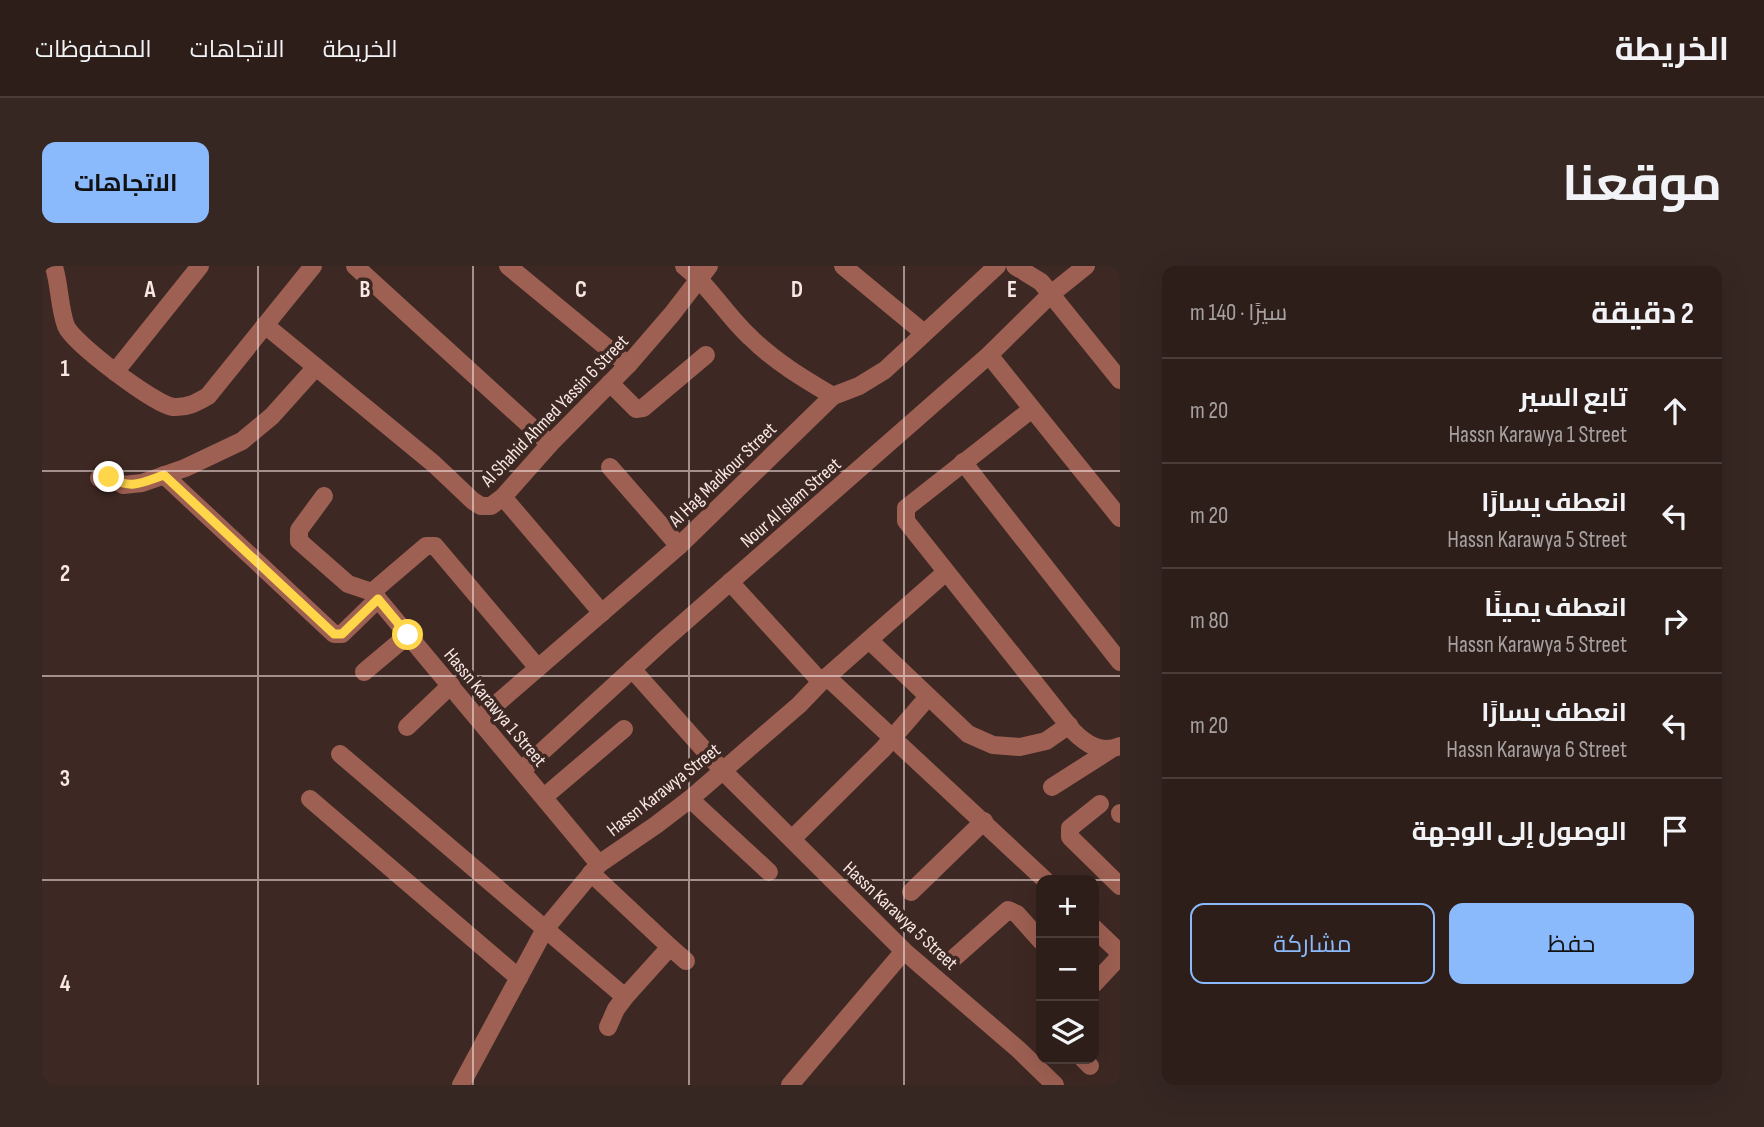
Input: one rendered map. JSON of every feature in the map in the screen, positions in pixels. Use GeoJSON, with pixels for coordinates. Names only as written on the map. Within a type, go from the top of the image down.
{"type":"FeatureCollection","features":[{"type":"Feature","properties":{"kind":"street"},"geometry":{"type":"LineString","coordinates":[[54,266],[66,327],[75,338],[115,372],[170,407],[189,406],[208,396],[313,266]]}},
{"type":"Feature","properties":{"kind":"street"},"geometry":{"type":"LineString","coordinates":[[115,372],[200,266]]}},
{"type":"Feature","properties":{"kind":"street"},"geometry":{"type":"LineString","coordinates":[[355,266],[550,444]]}},
{"type":"Feature","properties":{"kind":"street"},"geometry":{"type":"LineString","coordinates":[[508,266],[628,365]]}},
{"type":"Feature","properties":{"kind":"street"},"geometry":{"type":"LineString","coordinates":[[684,266],[704,272],[723,309],[751,339],[795,373],[833,396]]}},
{"type":"Feature","properties":{"kind":"street"},"geometry":{"type":"LineString","coordinates":[[843,266],[924,333]]}},
{"type":"Feature","properties":{"kind":"street","name":"Al Hag Madkour Street"},"geometry":{"type":"LineString","coordinates":[[479,719],[679,545],[833,396],[859,386],[885,370],[997,266]]}},
{"type":"Feature","properties":{"kind":"street"},"geometry":{"type":"LineString","coordinates":[[1016,266],[1035,278],[1051,294],[1120,380]]}},
{"type":"Feature","properties":{"kind":"street","name":"Nour Al Islam Street"},"geometry":{"type":"LineString","coordinates":[[522,770],[632,669],[989,355],[1051,294],[1086,266]]}},
{"type":"Feature","properties":{"kind":"street","name":"Al Shahid Ahmed Yassin 6 Street"},"geometry":{"type":"LineString","coordinates":[[265,325],[434,464],[473,501],[481,506],[491,506],[503,498],[550,444],[628,365],[704,272]]}},
{"type":"Feature","properties":{"kind":"street"},"geometry":{"type":"LineString","coordinates":[[610,383],[636,409],[643,408],[706,355]]}},
{"type":"Feature","properties":{"kind":"street"},"geometry":{"type":"LineString","coordinates":[[989,355],[1120,518]]}},
{"type":"Feature","properties":{"kind":"street"},"geometry":{"type":"LineString","coordinates":[[99,478],[109,477],[124,485],[142,483],[242,441],[272,416],[316,367]]}},
{"type":"Feature","properties":{"kind":"street"},"geometry":{"type":"LineString","coordinates":[[1032,409],[906,508],[904,513],[906,521],[946,572],[1083,741],[1096,748],[1115,748]]}},
{"type":"Feature","properties":{"kind":"street"},"geometry":{"type":"LineString","coordinates":[[963,462],[1120,662]]}},
{"type":"Feature","properties":{"kind":"street"},"geometry":{"type":"LineString","coordinates":[[610,467],[679,545]]}},
{"type":"Feature","properties":{"kind":"street"},"geometry":{"type":"LineString","coordinates":[[164,475],[334,634],[342,634],[375,596],[426,547],[435,546],[538,668]]}},
{"type":"Feature","properties":{"kind":"street","name":"Hassn Karawya 1 Street"},"geometry":{"type":"LineString","coordinates":[[324,496],[299,530],[299,541],[348,584],[375,596],[544,797],[595,869],[686,961]]}},
{"type":"Feature","properties":{"kind":"street"},"geometry":{"type":"LineString","coordinates":[[503,498],[601,613]]}},
{"type":"Feature","properties":{"kind":"street","name":"Hassn Karawya Street"},"geometry":{"type":"LineString","coordinates":[[461,1085],[545,929],[595,869],[690,799],[946,572]]}},
{"type":"Feature","properties":{"kind":"street"},"geometry":{"type":"LineString","coordinates":[[730,582],[824,680],[984,821],[1040,875]]}},
{"type":"Feature","properties":{"kind":"street"},"geometry":{"type":"LineString","coordinates":[[364,672],[408,635]]}},
{"type":"Feature","properties":{"kind":"street"},"geometry":{"type":"LineString","coordinates":[[869,640],[968,734],[993,745],[1020,747],[1046,741],[1069,725]]}},
{"type":"Feature","properties":{"kind":"street","name":"Hassn Karawya 5 Street"},"geometry":{"type":"LineString","coordinates":[[632,669],[723,771],[904,951],[1019,1050],[1055,1085]]}},
{"type":"Feature","properties":{"kind":"street"},"geometry":{"type":"LineString","coordinates":[[407,727],[451,685]]}},
{"type":"Feature","properties":{"kind":"street"},"geometry":{"type":"LineString","coordinates":[[792,839],[838,795],[928,696]]}},
{"type":"Feature","properties":{"kind":"street"},"geometry":{"type":"LineString","coordinates":[[544,797],[624,729]]}},
{"type":"Feature","properties":{"kind":"street"},"geometry":{"type":"LineString","coordinates":[[1052,788],[1115,748]]}},
{"type":"Feature","properties":{"kind":"street"},"geometry":{"type":"LineString","coordinates":[[341,754],[625,997]]}},
{"type":"Feature","properties":{"kind":"street"},"geometry":{"type":"LineString","coordinates":[[310,799],[519,978]]}},
{"type":"Feature","properties":{"kind":"street"},"geometry":{"type":"LineString","coordinates":[[690,799],[769,873]]}},
{"type":"Feature","properties":{"kind":"street"},"geometry":{"type":"LineString","coordinates":[[1100,804],[1068,832],[1120,886]]}},
{"type":"Feature","properties":{"kind":"street"},"geometry":{"type":"LineString","coordinates":[[911,892],[984,821]]}},
{"type":"Feature","properties":{"kind":"street"},"geometry":{"type":"LineString","coordinates":[[954,958],[1008,910],[1017,914],[1038,938]]}},
{"type":"Feature","properties":{"kind":"street"},"geometry":{"type":"LineString","coordinates":[[1099,933],[1120,955],[1099,978]]}},
{"type":"Feature","properties":{"kind":"street"},"geometry":{"type":"LineString","coordinates":[[608,1027],[625,997],[670,947]]}},
{"type":"Feature","properties":{"kind":"street"},"geometry":{"type":"LineString","coordinates":[[790,1085],[904,951]]}},
{"type":"Feature","properties":{"kind":"route"},"geometry":{"type":"LineString","coordinates":[[109,477],[124,485],[142,483],[164,475],[334,634],[342,634],[378,599],[408,635]]}}]}
